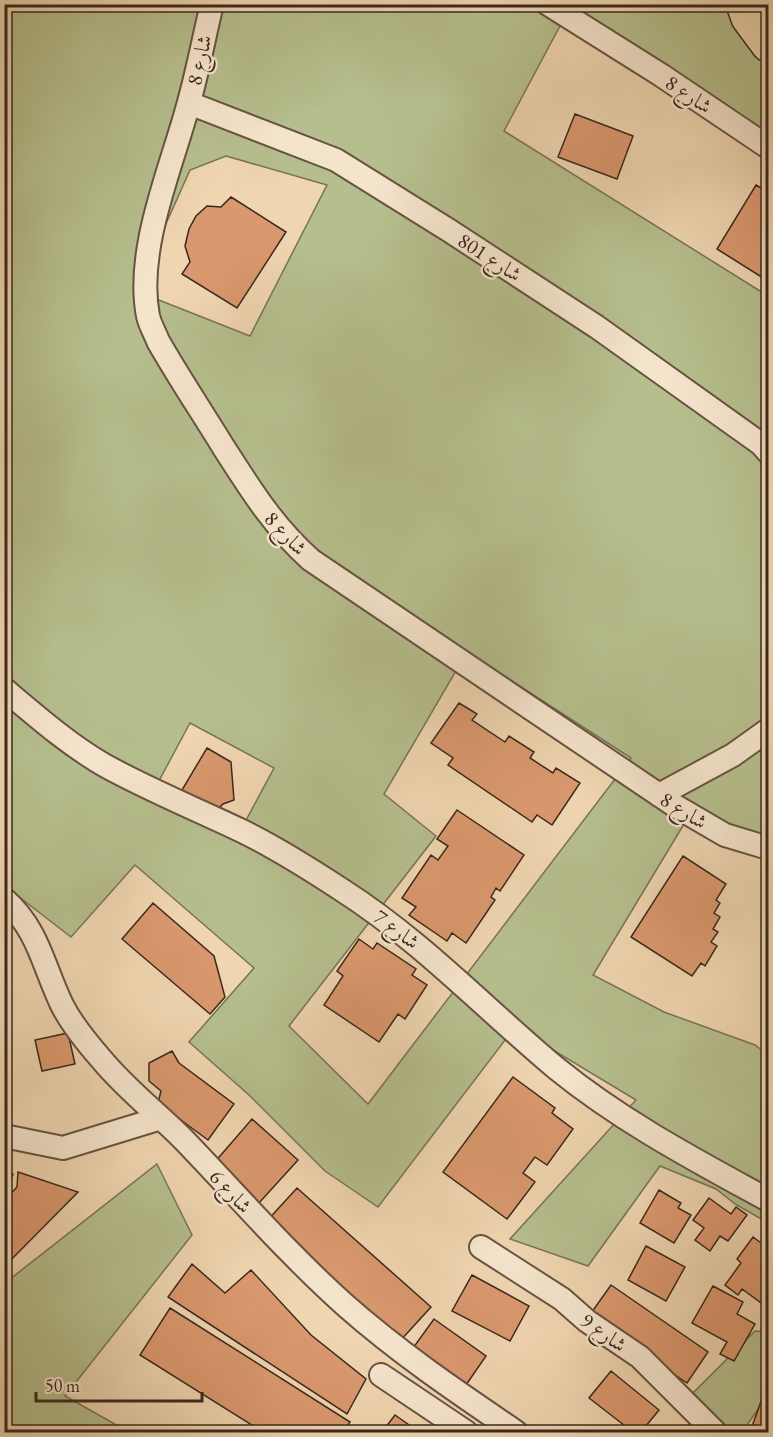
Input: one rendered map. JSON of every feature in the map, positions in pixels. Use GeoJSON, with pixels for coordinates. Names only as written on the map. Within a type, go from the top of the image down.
{"type":"FeatureCollection","features":[{"type":"Feature","properties":{"kind":"highway"},"geometry":{"type":"LineString","coordinates":[[743,4],[748,18],[768,45]]}},
{"type":"Feature","properties":{"kind":"highway"},"geometry":{"type":"LineString","coordinates":[[761,4],[768,35]]}},
{"type":"Feature","properties":{"kind":"street","name":"شارع 8"},"geometry":{"type":"LineString","coordinates":[[212,4],[189,103],[167,173],[153,231],[145,276],[148,319],[158,341],[189,393],[249,488],[290,542],[311,560],[659,795],[725,835],[768,848]]}},
{"type":"Feature","properties":{"kind":"street","name":"شارع 8"},"geometry":{"type":"LineString","coordinates":[[548,4],[661,75],[768,147]]}},
{"type":"Feature","properties":{"kind":"street","name":"شارع 801"},"geometry":{"type":"LineString","coordinates":[[189,103],[336,160],[597,327],[761,444],[768,452]]}},
{"type":"Feature","properties":{"kind":"street","name":"شارع 7"},"geometry":{"type":"LineString","coordinates":[[4,689],[67,740],[102,763],[140,784],[245,833],[296,861],[351,896],[423,949],[548,1060],[597,1099],[643,1130],[768,1200]]}},
{"type":"Feature","properties":{"kind":"street"},"geometry":{"type":"LineString","coordinates":[[659,795],[733,755],[768,730]]}},
{"type":"Feature","properties":{"kind":"street","name":"شارع 6"},"geometry":{"type":"LineString","coordinates":[[4,899],[28,926],[49,968],[63,1005],[75,1025],[103,1061],[183,1139],[257,1220],[344,1304],[394,1346],[516,1432]]}},
{"type":"Feature","properties":{"kind":"street"},"geometry":{"type":"LineString","coordinates":[[4,1136],[63,1148],[161,1118]]}},
{"type":"Feature","properties":{"kind":"street","name":"شارع 9"},"geometry":{"type":"LineString","coordinates":[[481,1247],[562,1299],[587,1321],[640,1358],[715,1432]]}},
{"type":"Feature","properties":{"kind":"street"},"geometry":{"type":"LineString","coordinates":[[381,1374],[466,1432]]}},
{"type":"Feature","properties":{"kind":"green space"},"geometry":{"type":"Polygon","coordinates":[[[5,5],[768,5],[768,134],[569,9],[504,131],[768,296],[768,852],[684,824],[593,975],[664,1012],[755,1045],[768,1055],[768,1223],[735,1204],[716,1189],[660,1166],[588,1266],[510,1239],[636,1100],[515,1027],[378,1207],[325,1171],[249,1095],[189,1042],[254,968],[135,865],[71,937],[5,886],[5,5]],[[226,156],[190,170],[136,291],[250,336],[327,185],[226,156]],[[467,652],[384,794],[436,836],[289,1026],[368,1104],[631,758],[467,652]],[[190,723],[153,792],[237,837],[274,768],[190,723]]]}},
{"type":"Feature","properties":{"kind":"green space"},"geometry":{"type":"Polygon","coordinates":[[[157,1164],[192,1235],[65,1396],[129,1432],[5,1432],[5,1283],[157,1164]]]}},
{"type":"Feature","properties":{"kind":"green space"},"geometry":{"type":"Polygon","coordinates":[[[755,1331],[768,1332],[768,1395],[742,1432],[720,1432],[682,1404],[755,1331]]]}},
{"type":"Feature","properties":{"kind":"building"},"geometry":{"type":"Polygon","coordinates":[[[575,114],[633,136],[617,179],[558,157],[575,114]]]}},
{"type":"Feature","properties":{"kind":"building"},"geometry":{"type":"Polygon","coordinates":[[[756,185],[768,192],[768,281],[717,249],[756,185]]]}},
{"type":"Feature","properties":{"kind":"building"},"geometry":{"type":"Polygon","coordinates":[[[231,197],[286,232],[237,308],[182,274],[190,262],[185,246],[189,229],[196,216],[207,206],[221,207],[231,197]]]}},
{"type":"Feature","properties":{"kind":"building"},"geometry":{"type":"Polygon","coordinates":[[[459,703],[477,714],[472,720],[505,742],[509,736],[534,752],[530,758],[553,773],[556,768],[580,783],[552,825],[537,815],[532,822],[448,765],[453,758],[431,743],[459,703]]]}},
{"type":"Feature","properties":{"kind":"building"},"geometry":{"type":"Polygon","coordinates":[[[207,748],[231,762],[234,800],[223,804],[217,810],[182,790],[207,748]]]}},
{"type":"Feature","properties":{"kind":"building"},"geometry":{"type":"Polygon","coordinates":[[[457,810],[524,855],[500,891],[496,888],[491,897],[495,900],[466,943],[452,933],[447,941],[409,915],[416,907],[402,898],[431,855],[438,860],[448,846],[437,839],[457,810]]]}},
{"type":"Feature","properties":{"kind":"building"},"geometry":{"type":"Polygon","coordinates":[[[683,856],[726,884],[716,900],[720,903],[714,913],[720,917],[713,929],[718,932],[711,942],[717,946],[705,966],[701,963],[692,976],[631,937],[683,856]]]}},
{"type":"Feature","properties":{"kind":"building"},"geometry":{"type":"Polygon","coordinates":[[[153,903],[214,956],[225,997],[210,1014],[122,939],[153,903]]]}},
{"type":"Feature","properties":{"kind":"building"},"geometry":{"type":"Polygon","coordinates":[[[359,939],[373,949],[377,943],[416,969],[412,975],[427,985],[405,1019],[398,1014],[379,1042],[324,1005],[343,976],[337,971],[359,939]]]}},
{"type":"Feature","properties":{"kind":"building"},"geometry":{"type":"Polygon","coordinates":[[[68,1033],[75,1064],[42,1071],[35,1040],[68,1033]]]}},
{"type":"Feature","properties":{"kind":"building"},"geometry":{"type":"Polygon","coordinates":[[[172,1051],[179,1063],[234,1104],[208,1140],[158,1103],[161,1091],[149,1081],[149,1063],[172,1051]]]}},
{"type":"Feature","properties":{"kind":"building"},"geometry":{"type":"Polygon","coordinates":[[[513,1077],[555,1108],[552,1113],[573,1129],[547,1165],[535,1157],[523,1173],[535,1182],[507,1219],[443,1172],[513,1077]]]}},
{"type":"Feature","properties":{"kind":"building"},"geometry":{"type":"Polygon","coordinates":[[[252,1119],[298,1160],[259,1203],[214,1163],[252,1119]]]}},
{"type":"Feature","properties":{"kind":"building"},"geometry":{"type":"Polygon","coordinates":[[[4,1168],[13,1174],[8,1189],[4,1193],[4,1168]]]}},
{"type":"Feature","properties":{"kind":"building"},"geometry":{"type":"Polygon","coordinates":[[[18,1172],[78,1192],[4,1267],[4,1201],[17,1187],[18,1172]]]}},
{"type":"Feature","properties":{"kind":"building"},"geometry":{"type":"Polygon","coordinates":[[[297,1188],[431,1307],[400,1341],[266,1222],[297,1188]]]}},
{"type":"Feature","properties":{"kind":"building"},"geometry":{"type":"Polygon","coordinates":[[[659,1190],[681,1203],[678,1208],[691,1215],[674,1243],[640,1223],[659,1190]]]}},
{"type":"Feature","properties":{"kind":"building"},"geometry":{"type":"Polygon","coordinates":[[[709,1198],[731,1214],[736,1207],[747,1215],[728,1241],[720,1236],[710,1251],[695,1240],[704,1228],[693,1220],[709,1198]]]}},
{"type":"Feature","properties":{"kind":"building"},"geometry":{"type":"Polygon","coordinates":[[[753,1237],[768,1248],[768,1299],[764,1305],[742,1289],[738,1295],[725,1285],[741,1263],[737,1259],[753,1237]]]}},
{"type":"Feature","properties":{"kind":"building"},"geometry":{"type":"Polygon","coordinates":[[[646,1246],[685,1267],[666,1301],[628,1280],[646,1246]]]}},
{"type":"Feature","properties":{"kind":"building"},"geometry":{"type":"Polygon","coordinates":[[[192,1264],[225,1293],[251,1270],[311,1335],[366,1379],[347,1414],[168,1297],[192,1264]]]}},
{"type":"Feature","properties":{"kind":"building"},"geometry":{"type":"Polygon","coordinates":[[[472,1275],[529,1306],[510,1341],[452,1311],[472,1275]]]}},
{"type":"Feature","properties":{"kind":"building"},"geometry":{"type":"Polygon","coordinates":[[[611,1285],[708,1352],[687,1383],[589,1316],[611,1285]]]}},
{"type":"Feature","properties":{"kind":"building"},"geometry":{"type":"Polygon","coordinates":[[[713,1286],[743,1302],[737,1314],[755,1324],[734,1361],[720,1354],[727,1342],[692,1323],[713,1286]]]}},
{"type":"Feature","properties":{"kind":"building"},"geometry":{"type":"Polygon","coordinates":[[[170,1308],[350,1422],[343,1432],[263,1432],[140,1355],[170,1308]]]}},
{"type":"Feature","properties":{"kind":"building"},"geometry":{"type":"Polygon","coordinates":[[[434,1319],[486,1356],[466,1385],[413,1348],[434,1319]]]}},
{"type":"Feature","properties":{"kind":"building"},"geometry":{"type":"Polygon","coordinates":[[[611,1371],[659,1410],[641,1432],[633,1432],[589,1398],[611,1371]]]}},
{"type":"Feature","properties":{"kind":"building"},"geometry":{"type":"Polygon","coordinates":[[[764,1393],[768,1395],[768,1432],[750,1432],[764,1393]]]}},
{"type":"Feature","properties":{"kind":"building"},"geometry":{"type":"Polygon","coordinates":[[[395,1415],[419,1432],[382,1432],[395,1415]]]}}]}
